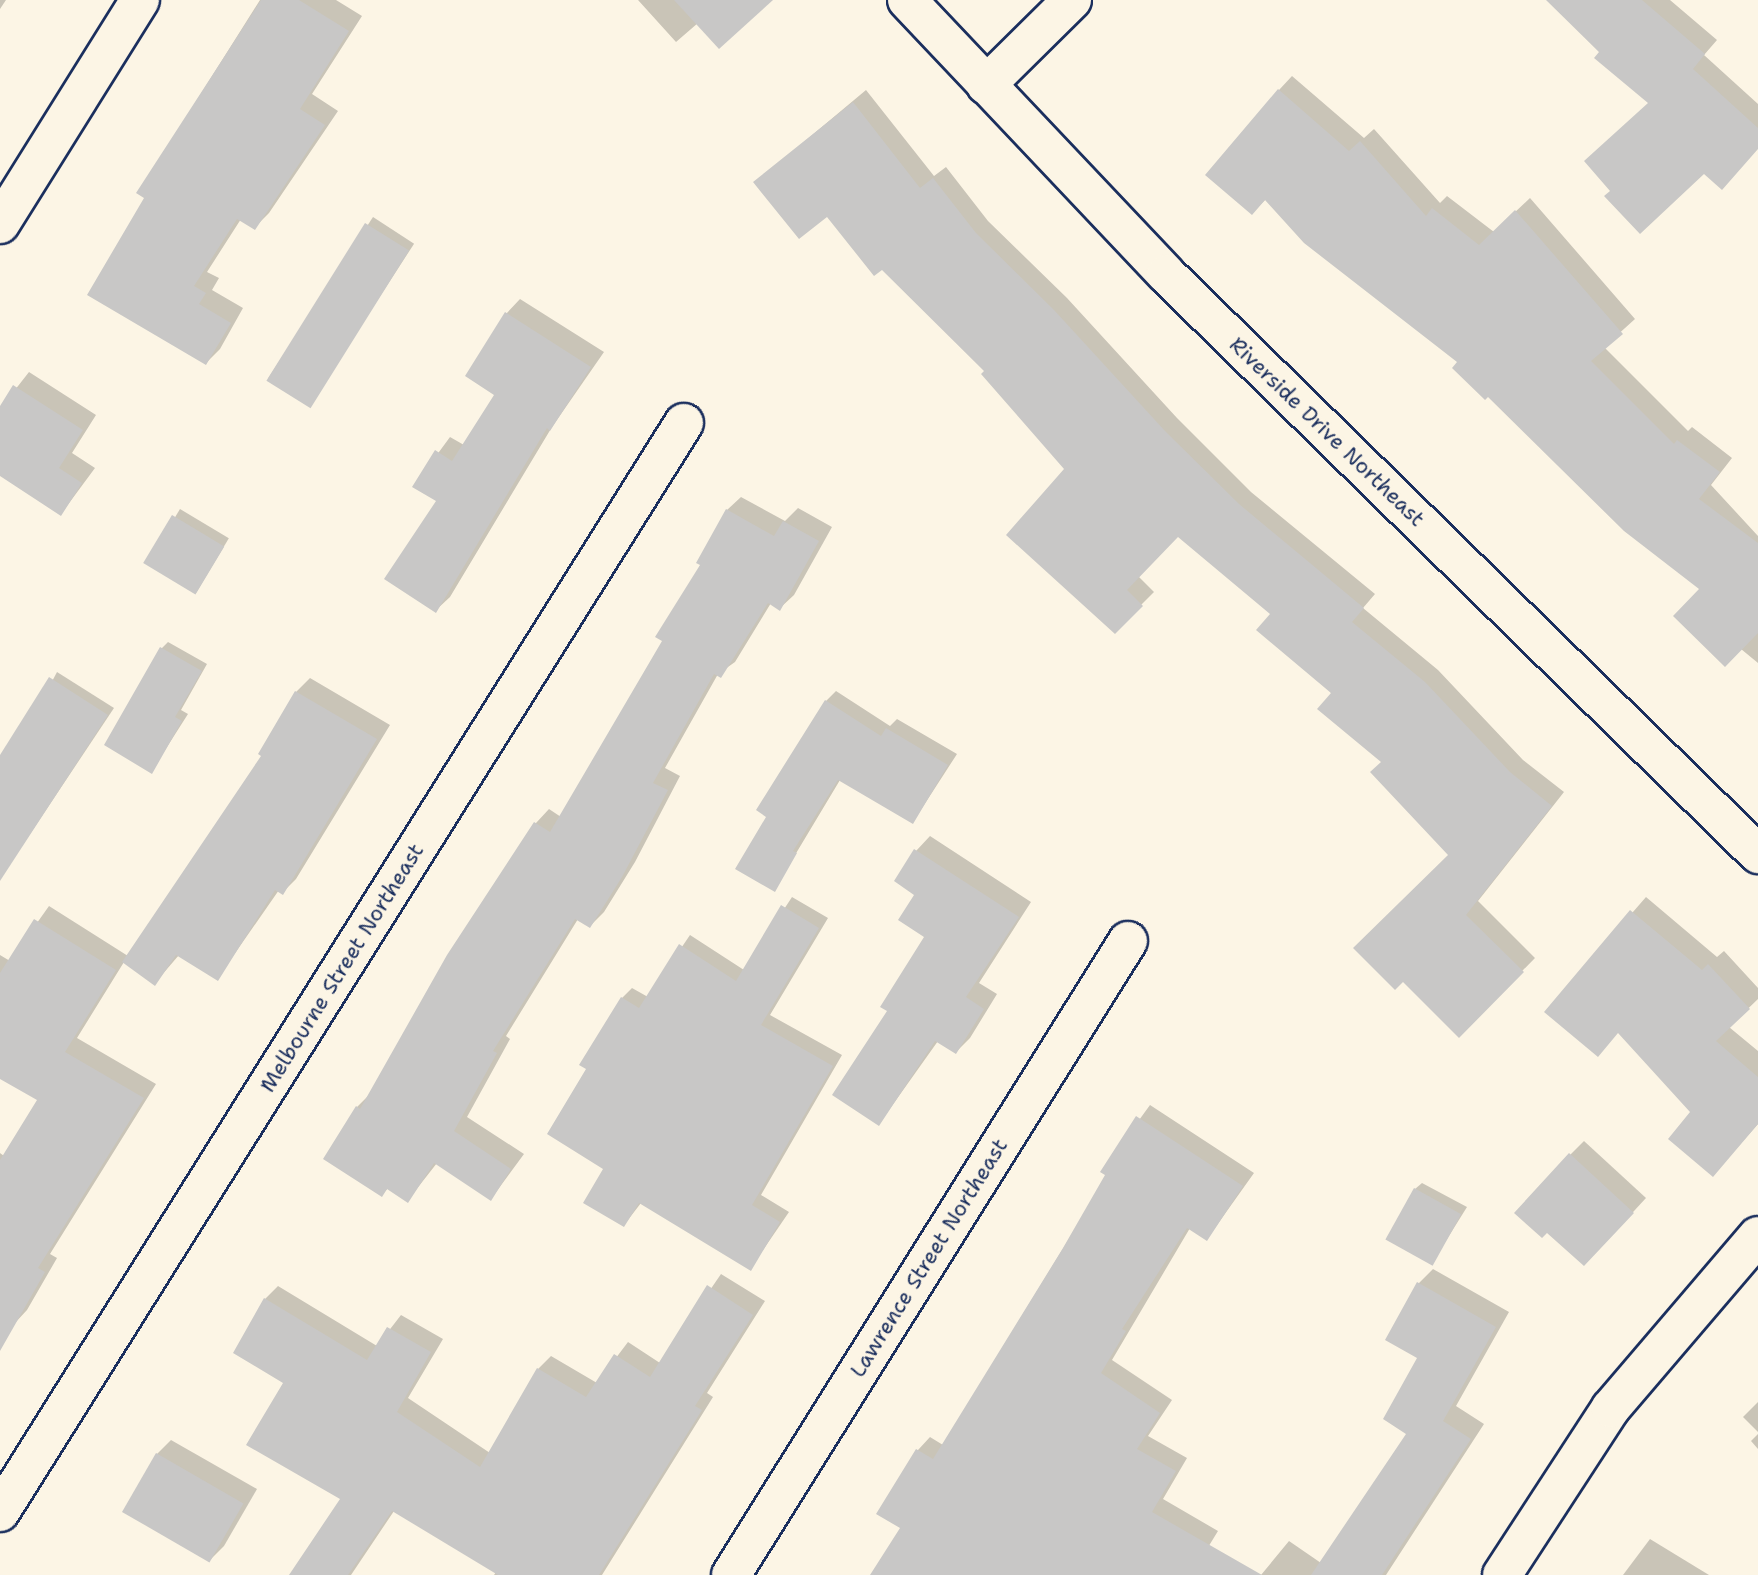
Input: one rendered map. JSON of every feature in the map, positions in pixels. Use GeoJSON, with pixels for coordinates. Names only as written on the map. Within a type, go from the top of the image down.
{"type":"FeatureCollection","features":[{"type":"Feature","properties":{"kind":"street"},"geometry":{"type":"LineString","coordinates":[[0,224],[140,0]]}},
{"type":"Feature","properties":{"kind":"street","name":"Riverside Drive Northeast"},"geometry":{"type":"LineString","coordinates":[[907,0],[1166,274],[1758,854]]}},
{"type":"Feature","properties":{"kind":"street"},"geometry":{"type":"LineString","coordinates":[[986,85],[1072,0]]}},
{"type":"Feature","properties":{"kind":"street","name":"Melbourne Street Northeast"},"geometry":{"type":"LineString","coordinates":[[0,1512],[684,423]]}},
{"type":"Feature","properties":{"kind":"street","name":"Lawrence Street Northeast"},"geometry":{"type":"LineString","coordinates":[[731,1575],[1128,941]]}},
{"type":"Feature","properties":{"kind":"street"},"geometry":{"type":"LineString","coordinates":[[1502,1575],[1611,1408],[1758,1236]]}},
{"type":"Feature","properties":{"kind":"building"},"geometry":{"type":"Polygon","coordinates":[[[261,0],[299,0],[349,31],[300,109],[325,125],[255,230],[237,219],[194,286],[206,293],[199,304],[231,323],[206,365],[87,295],[144,198],[136,193],[261,0]]]}},
{"type":"Feature","properties":{"kind":"building"},"geometry":{"type":"Polygon","coordinates":[[[674,0],[773,0],[719,49],[674,0]]]}},
{"type":"Feature","properties":{"kind":"building"},"geometry":{"type":"Polygon","coordinates":[[[1546,0],[1642,0],[1705,54],[1693,69],[1758,128],[1758,149],[1722,190],[1704,174],[1640,234],[1604,196],[1610,191],[1584,161],[1648,103],[1594,58],[1599,52],[1546,0]]]}},
{"type":"Feature","properties":{"kind":"building"},"geometry":{"type":"Polygon","coordinates":[[[1278,89],[1349,151],[1360,141],[1426,216],[1432,208],[1479,245],[1515,210],[1623,334],[1591,361],[1674,444],[1677,440],[1720,472],[1699,499],[1758,543],[1758,633],[1725,667],[1673,616],[1699,589],[1624,531],[1488,397],[1485,400],[1452,368],[1457,362],[1304,243],[1265,200],[1252,215],[1205,175],[1278,89]]]}},
{"type":"Feature","properties":{"kind":"building"},"geometry":{"type":"Polygon","coordinates":[[[853,102],[920,188],[933,178],[976,233],[1054,310],[1165,431],[1239,504],[1364,608],[1352,622],[1425,682],[1510,772],[1552,806],[1466,915],[1524,972],[1459,1038],[1403,982],[1395,990],[1353,948],[1448,855],[1370,772],[1381,762],[1317,709],[1331,693],[1256,630],[1270,614],[1178,537],[1127,590],[1143,606],[1115,634],[1006,535],[1064,469],[981,374],[984,371],[882,270],[874,276],[827,217],[799,239],[753,182],[853,102]]]}},
{"type":"Feature","properties":{"kind":"building"},"geometry":{"type":"Polygon","coordinates":[[[365,223],[409,251],[311,408],[266,381],[365,223]]]}},
{"type":"Feature","properties":{"kind":"building"},"geometry":{"type":"Polygon","coordinates":[[[505,312],[591,367],[550,431],[547,428],[436,613],[384,579],[436,501],[412,487],[435,450],[452,461],[494,395],[465,376],[505,312]]]}},
{"type":"Feature","properties":{"kind":"building"},"geometry":{"type":"Polygon","coordinates":[[[13,385],[83,430],[59,468],[82,483],[61,516],[0,476],[0,406],[13,385]]]}},
{"type":"Feature","properties":{"kind":"building"},"geometry":{"type":"Polygon","coordinates":[[[726,509],[774,536],[783,521],[819,541],[780,611],[768,603],[721,678],[714,674],[653,783],[668,790],[622,877],[590,928],[575,919],[493,1051],[497,1053],[454,1131],[511,1169],[491,1201],[434,1163],[408,1203],[387,1189],[382,1197],[323,1159],[356,1106],[360,1109],[447,955],[534,822],[550,832],[662,641],[655,637],[700,565],[696,563],[726,509]]]}},
{"type":"Feature","properties":{"kind":"building"},"geometry":{"type":"Polygon","coordinates":[[[172,515],[224,546],[195,594],[143,563],[172,515]]]}},
{"type":"Feature","properties":{"kind":"building"},"geometry":{"type":"Polygon","coordinates":[[[160,647],[202,671],[175,717],[182,721],[152,774],[104,745],[160,647]]]}},
{"type":"Feature","properties":{"kind":"building"},"geometry":{"type":"Polygon","coordinates":[[[49,677],[108,715],[0,881],[0,755],[49,677]]]}},
{"type":"Feature","properties":{"kind":"building"},"geometry":{"type":"Polygon","coordinates":[[[295,691],[377,739],[283,895],[275,890],[218,981],[176,955],[155,986],[122,962],[261,756],[258,754],[295,691]]]}},
{"type":"Feature","properties":{"kind":"building"},"geometry":{"type":"Polygon","coordinates":[[[825,700],[881,736],[886,728],[948,765],[913,824],[838,780],[793,851],[797,853],[775,892],[735,869],[766,817],[756,810],[825,700]]]}},
{"type":"Feature","properties":{"kind":"building"},"geometry":{"type":"Polygon","coordinates":[[[914,849],[1019,917],[966,997],[984,1009],[956,1054],[935,1041],[879,1126],[832,1095],[887,1011],[880,1007],[924,937],[898,920],[914,895],[894,881],[914,849]]]}},
{"type":"Feature","properties":{"kind":"building"},"geometry":{"type":"Polygon","coordinates":[[[781,905],[819,928],[761,1025],[833,1066],[752,1205],[780,1222],[751,1271],[639,1203],[624,1227],[583,1203],[603,1169],[547,1134],[586,1069],[579,1065],[621,997],[639,1008],[679,944],[736,981],[781,905]]]}},
{"type":"Feature","properties":{"kind":"building"},"geometry":{"type":"Polygon","coordinates":[[[1630,910],[1702,970],[1708,964],[1750,1009],[1716,1041],[1758,1077],[1758,1124],[1713,1177],[1668,1139],[1690,1112],[1618,1033],[1598,1057],[1544,1012],[1630,910]]]}},
{"type":"Feature","properties":{"kind":"building"},"geometry":{"type":"Polygon","coordinates":[[[34,919],[116,970],[65,1052],[144,1098],[38,1268],[45,1272],[0,1351],[0,1160],[37,1100],[0,1079],[0,973],[34,919]]]}},
{"type":"Feature","properties":{"kind":"building"},"geometry":{"type":"Polygon","coordinates":[[[1136,1116],[1243,1186],[1207,1241],[1187,1228],[1122,1329],[1126,1331],[1101,1373],[1160,1413],[1137,1449],[1176,1471],[1152,1512],[1262,1575],[870,1575],[900,1528],[876,1514],[916,1449],[933,1459],[1063,1248],[1105,1175],[1100,1172],[1136,1116]]]}},
{"type":"Feature","properties":{"kind":"building"},"geometry":{"type":"Polygon","coordinates":[[[1569,1153],[1634,1213],[1584,1266],[1547,1233],[1542,1238],[1514,1213],[1569,1153]]]}},
{"type":"Feature","properties":{"kind":"building"},"geometry":{"type":"Polygon","coordinates":[[[1414,1188],[1461,1214],[1433,1266],[1385,1240],[1414,1188]]]}},
{"type":"Feature","properties":{"kind":"building"},"geometry":{"type":"Polygon","coordinates":[[[1417,1282],[1496,1327],[1443,1421],[1471,1439],[1382,1575],[1311,1575],[1406,1434],[1383,1419],[1417,1358],[1385,1340],[1417,1282]]]}},
{"type":"Feature","properties":{"kind":"building"},"geometry":{"type":"Polygon","coordinates":[[[707,1285],[753,1315],[695,1406],[702,1410],[599,1575],[498,1575],[392,1511],[348,1575],[289,1575],[340,1499],[246,1445],[283,1383],[233,1353],[264,1298],[367,1360],[387,1327],[431,1352],[397,1412],[480,1467],[537,1368],[586,1397],[614,1354],[650,1377],[707,1285]]]}},
{"type":"Feature","properties":{"kind":"building"},"geometry":{"type":"Polygon","coordinates":[[[156,1453],[243,1504],[209,1562],[122,1512],[156,1453]]]}}]}
